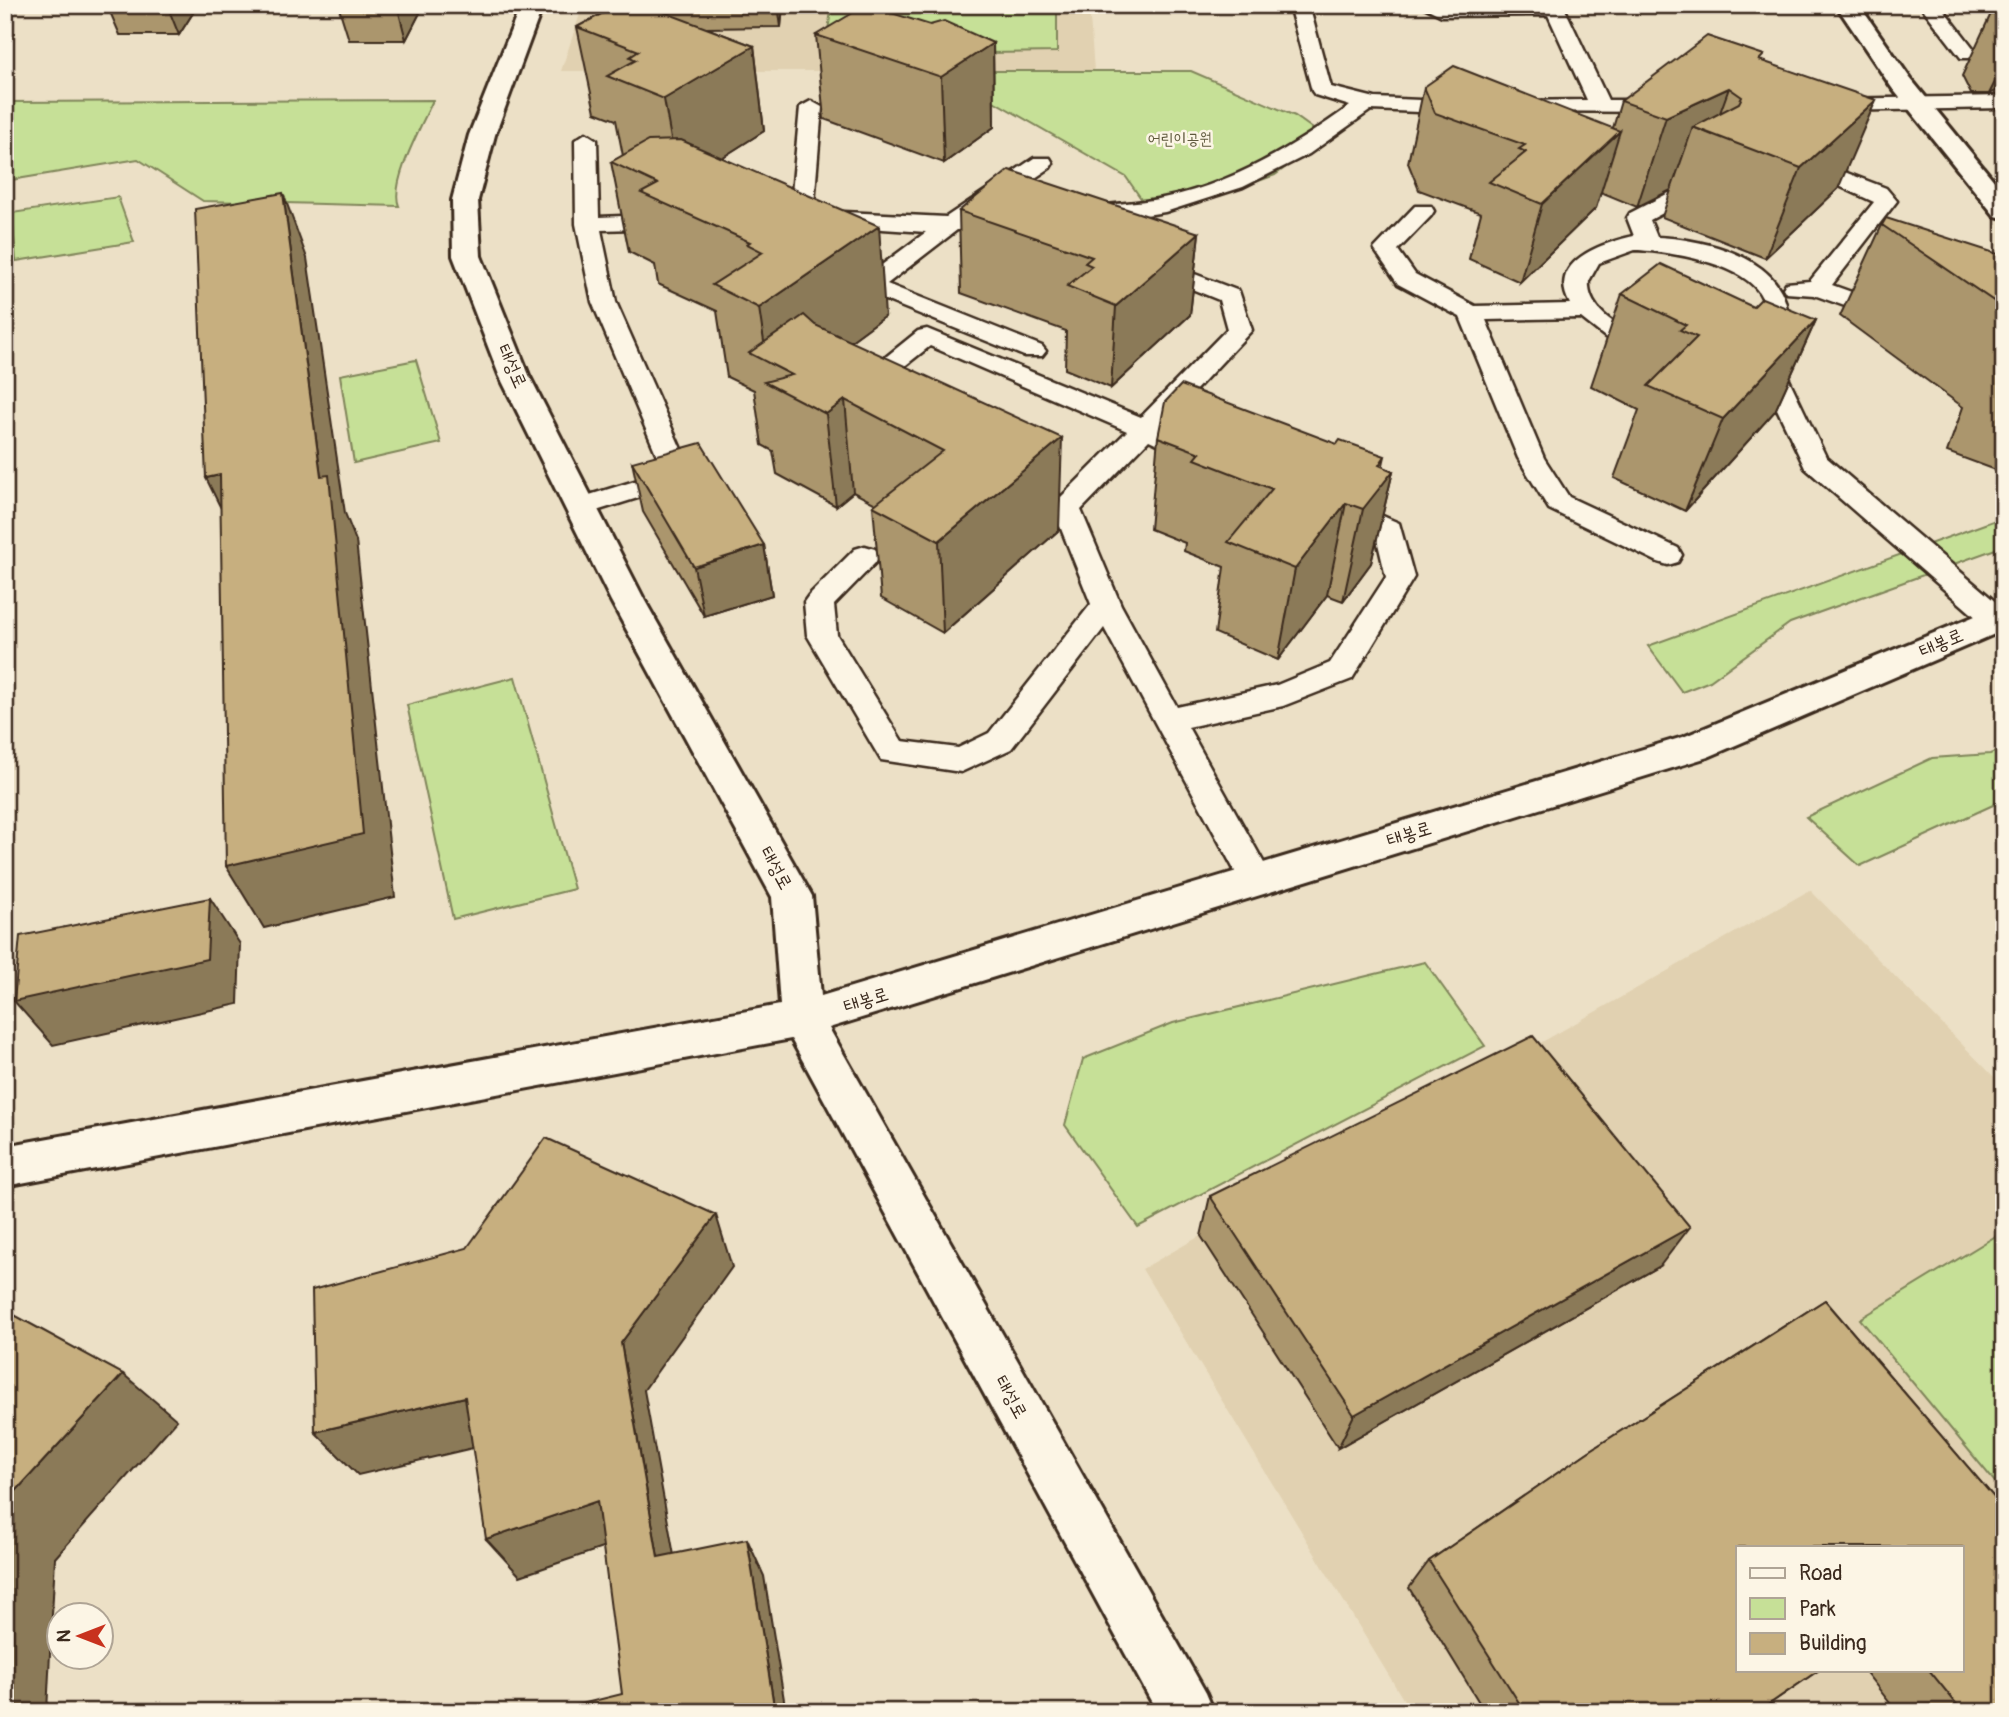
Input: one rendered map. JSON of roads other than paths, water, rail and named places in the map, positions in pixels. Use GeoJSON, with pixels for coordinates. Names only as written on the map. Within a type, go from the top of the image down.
{"type":"FeatureCollection","features":[{"type":"Feature","properties":{"kind":"street","name":"태성로"},"geometry":{"type":"LineString","coordinates":[[532,5],[482,135],[465,200],[467,256],[514,375],[580,507],[628,601],[792,896],[802,1020],[1187,1712]]}},
{"type":"Feature","properties":{"kind":"street"},"geometry":{"type":"LineString","coordinates":[[1847,5],[1918,104],[2004,210]]}},
{"type":"Feature","properties":{"kind":"street","name":"태봉로"},"geometry":{"type":"LineString","coordinates":[[5,1166],[802,1020],[1695,747],[2000,618]]}},
{"type":"Feature","properties":{"kind":"lane"},"geometry":{"type":"LineString","coordinates":[[1299,5],[1322,91],[1366,104],[1394,108],[1681,106]]}},
{"type":"Feature","properties":{"kind":"lane"},"geometry":{"type":"LineString","coordinates":[[1430,5],[1442,10],[1554,7],[1600,106]]}},
{"type":"Feature","properties":{"kind":"lane"},"geometry":{"type":"LineString","coordinates":[[1930,5],[1968,54]]}},
{"type":"Feature","properties":{"kind":"lane"},"geometry":{"type":"LineString","coordinates":[[1816,105],[2004,102]]}},
{"type":"Feature","properties":{"kind":"lane"},"geometry":{"type":"LineString","coordinates":[[1069,216],[1121,213],[1223,189],[1260,174],[1339,125],[1366,104]]}},
{"type":"Feature","properties":{"kind":"lane"},"geometry":{"type":"LineString","coordinates":[[811,107],[803,217],[796,256],[1033,351]]}},
{"type":"Feature","properties":{"kind":"lane"},"geometry":{"type":"LineString","coordinates":[[580,507],[679,476],[604,302],[587,224],[586,140]]}},
{"type":"Feature","properties":{"kind":"lane"},"geometry":{"type":"LineString","coordinates":[[870,285],[952,223],[1042,163]]}},
{"type":"Feature","properties":{"kind":"lane"},"geometry":{"type":"LineString","coordinates":[[1816,288],[1886,201],[1878,193],[1834,175]]}},
{"type":"Feature","properties":{"kind":"lane"},"geometry":{"type":"LineString","coordinates":[[1648,243],[1638,218],[1696,186]]}},
{"type":"Feature","properties":{"kind":"lane"},"geometry":{"type":"LineString","coordinates":[[1423,211],[1386,250],[1406,279],[1471,313],[1587,311]]}},
{"type":"Feature","properties":{"kind":"lane"},"geometry":{"type":"LineString","coordinates":[[776,218],[803,217],[928,225],[1030,219]]}},
{"type":"Feature","properties":{"kind":"lane"},"geometry":{"type":"LineString","coordinates":[[587,224],[695,220]]}},
{"type":"Feature","properties":{"kind":"lane"},"geometry":{"type":"LineString","coordinates":[[1648,243],[1695,248],[1724,257],[1749,271],[1768,289],[1777,308],[1774,327],[1759,342],[1733,352],[1700,356],[1664,352],[1630,341],[1602,326],[1587,311],[1576,289],[1578,273],[1590,259],[1609,249],[1648,243]]}},
{"type":"Feature","properties":{"kind":"lane"},"geometry":{"type":"LineString","coordinates":[[1068,508],[1143,427],[1240,330],[1230,296],[1145,261]]}},
{"type":"Feature","properties":{"kind":"lane"},"geometry":{"type":"LineString","coordinates":[[1768,289],[1816,288],[1917,324]]}},
{"type":"Feature","properties":{"kind":"lane"},"geometry":{"type":"LineString","coordinates":[[1471,313],[1531,458],[1559,503],[1668,555]]}},
{"type":"Feature","properties":{"kind":"lane"},"geometry":{"type":"LineString","coordinates":[[835,408],[927,337],[1229,463]]}},
{"type":"Feature","properties":{"kind":"lane"},"geometry":{"type":"LineString","coordinates":[[985,361],[1007,341]]}},
{"type":"Feature","properties":{"kind":"lane"},"geometry":{"type":"LineString","coordinates":[[1759,342],[1815,462],[2000,618]]}},
{"type":"Feature","properties":{"kind":"lane"},"geometry":{"type":"LineString","coordinates":[[994,487],[1030,505],[1068,508]]}},
{"type":"Feature","properties":{"kind":"lane"},"geometry":{"type":"LineString","coordinates":[[1168,720],[1283,695],[1341,671],[1400,577],[1388,530],[1315,499]]}},
{"type":"Feature","properties":{"kind":"lane"},"geometry":{"type":"LineString","coordinates":[[1068,508],[1106,605],[1256,881]]}},
{"type":"Feature","properties":{"kind":"lane"},"geometry":{"type":"LineString","coordinates":[[865,556],[819,602],[822,635],[891,751],[961,760],[1000,741],[1106,605]]}},
{"type":"Feature","properties":{"kind":"park label","name":"어린이공원"},"geometry":{"type":"Point","coordinates":[1180,139]}}]}
